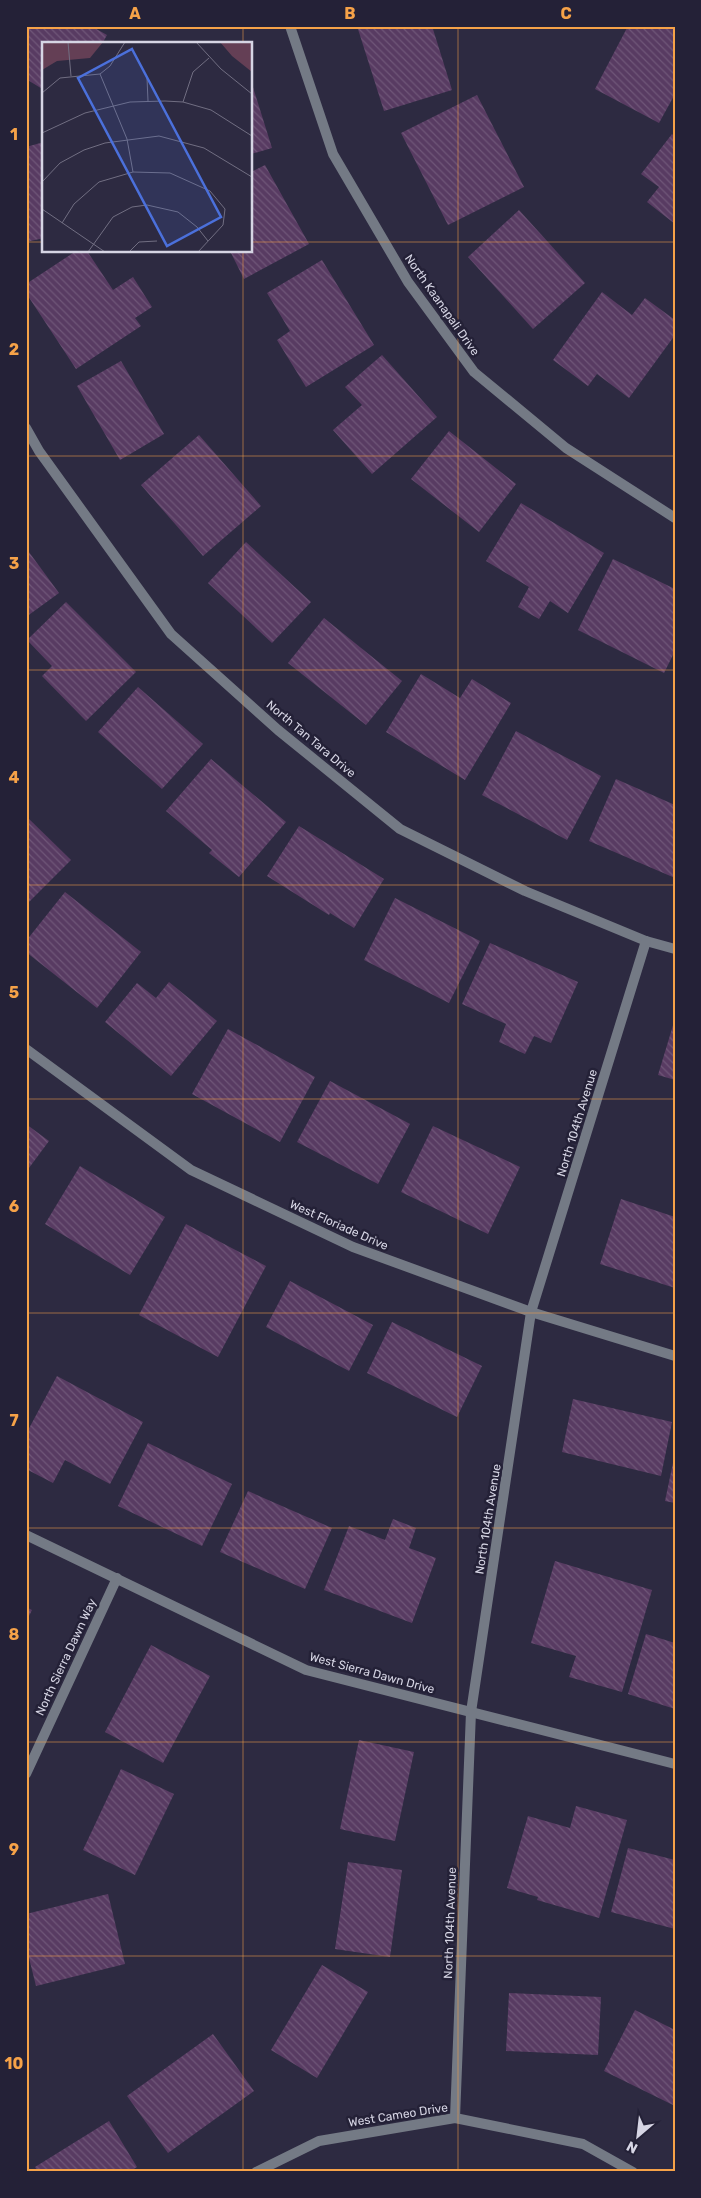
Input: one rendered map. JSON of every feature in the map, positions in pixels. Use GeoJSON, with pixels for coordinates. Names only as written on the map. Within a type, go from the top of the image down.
{"type":"FeatureCollection","features":[{"type":"Feature","properties":{"kind":"street","name":"North Kaanapali Drive"},"geometry":{"type":"LineString","coordinates":[[290,26],[333,154],[408,282],[474,372],[566,448],[675,518]]}},
{"type":"Feature","properties":{"kind":"street","name":"North Tan Tara Drive"},"geometry":{"type":"LineString","coordinates":[[26,428],[39,451],[171,634],[278,730],[400,828],[525,891],[646,941],[675,949]]}},
{"type":"Feature","properties":{"kind":"street","name":"North 104th Avenue"},"geometry":{"type":"LineString","coordinates":[[454,2118],[471,1712],[531,1312],[646,941]]}},
{"type":"Feature","properties":{"kind":"street","name":"West Floriade Drive"},"geometry":{"type":"LineString","coordinates":[[26,1049],[191,1170],[353,1247],[531,1312],[675,1356]]}},
{"type":"Feature","properties":{"kind":"street","name":"West Sierra Dawn Drive"},"geometry":{"type":"LineString","coordinates":[[26,1535],[306,1670],[675,1764]]}},
{"type":"Feature","properties":{"kind":"street","name":"North Sierra Dawn Way"},"geometry":{"type":"LineString","coordinates":[[26,1774],[117,1578]]}},
{"type":"Feature","properties":{"kind":"street","name":"West Cameo Drive"},"geometry":{"type":"LineString","coordinates":[[256,2172],[319,2141],[454,2118],[582,2144],[633,2172]]}},
{"type":"Feature","properties":{"kind":"building"},"geometry":{"type":"Polygon","coordinates":[[[26,26],[91,26],[107,35],[103,42],[42,42],[42,89],[26,79],[26,26]]]}},
{"type":"Feature","properties":{"kind":"building"},"geometry":{"type":"Polygon","coordinates":[[[357,26],[432,26],[452,90],[384,111],[357,26]]]}},
{"type":"Feature","properties":{"kind":"building"},"geometry":{"type":"Polygon","coordinates":[[[628,26],[675,26],[675,94],[659,123],[595,89],[628,26]]]}},
{"type":"Feature","properties":{"kind":"building"},"geometry":{"type":"Polygon","coordinates":[[[252,84],[272,148],[252,154],[252,84]]]}},
{"type":"Feature","properties":{"kind":"building"},"geometry":{"type":"Polygon","coordinates":[[[477,95],[524,187],[448,225],[401,133],[477,95]]]}},
{"type":"Feature","properties":{"kind":"building"},"geometry":{"type":"Polygon","coordinates":[[[672,134],[675,137],[675,224],[647,202],[659,187],[641,174],[672,134]]]}},
{"type":"Feature","properties":{"kind":"building"},"geometry":{"type":"Polygon","coordinates":[[[42,143],[42,238],[26,242],[26,147],[42,143]]]}},
{"type":"Feature","properties":{"kind":"building"},"geometry":{"type":"Polygon","coordinates":[[[265,165],[309,244],[244,279],[230,252],[252,252],[252,172],[265,165]]]}},
{"type":"Feature","properties":{"kind":"building"},"geometry":{"type":"Polygon","coordinates":[[[519,210],[585,283],[533,329],[468,257],[519,210]]]}},
{"type":"Feature","properties":{"kind":"building"},"geometry":{"type":"Polygon","coordinates":[[[74,252],[88,252],[113,290],[133,277],[152,307],[135,318],[141,326],[76,369],[26,293],[26,284],[74,252]]]}},
{"type":"Feature","properties":{"kind":"building"},"geometry":{"type":"Polygon","coordinates":[[[322,260],[374,345],[306,387],[277,340],[290,331],[267,293],[322,260]]]}},
{"type":"Feature","properties":{"kind":"building"},"geometry":{"type":"Polygon","coordinates":[[[602,292],[632,315],[645,298],[675,320],[675,335],[629,398],[597,374],[588,386],[553,360],[602,292]]]}},
{"type":"Feature","properties":{"kind":"building"},"geometry":{"type":"Polygon","coordinates":[[[382,355],[437,417],[372,474],[333,430],[362,405],[345,387],[382,355]]]}},
{"type":"Feature","properties":{"kind":"building"},"geometry":{"type":"Polygon","coordinates":[[[121,361],[164,434],[120,460],[77,386],[121,361]]]}},
{"type":"Feature","properties":{"kind":"building"},"geometry":{"type":"Polygon","coordinates":[[[449,431],[516,484],[479,532],[411,479],[449,431]]]}},
{"type":"Feature","properties":{"kind":"building"},"geometry":{"type":"Polygon","coordinates":[[[199,435],[261,506],[203,556],[141,485],[199,435]]]}},
{"type":"Feature","properties":{"kind":"building"},"geometry":{"type":"Polygon","coordinates":[[[521,503],[604,553],[568,613],[550,601],[539,619],[518,607],[529,587],[486,561],[521,503]]]}},
{"type":"Feature","properties":{"kind":"building"},"geometry":{"type":"Polygon","coordinates":[[[246,542],[311,602],[272,643],[208,583],[246,542]]]}},
{"type":"Feature","properties":{"kind":"building"},"geometry":{"type":"Polygon","coordinates":[[[26,548],[59,593],[26,617],[26,548]]]}},
{"type":"Feature","properties":{"kind":"building"},"geometry":{"type":"Polygon","coordinates":[[[613,559],[675,589],[675,651],[664,673],[578,630],[613,559]]]}},
{"type":"Feature","properties":{"kind":"building"},"geometry":{"type":"Polygon","coordinates":[[[66,602],[136,672],[86,721],[42,676],[52,666],[27,640],[66,602]]]}},
{"type":"Feature","properties":{"kind":"building"},"geometry":{"type":"Polygon","coordinates":[[[324,618],[402,681],[366,725],[288,663],[324,618]]]}},
{"type":"Feature","properties":{"kind":"building"},"geometry":{"type":"Polygon","coordinates":[[[421,674],[460,698],[472,679],[511,703],[465,780],[386,732],[421,674]]]}},
{"type":"Feature","properties":{"kind":"building"},"geometry":{"type":"Polygon","coordinates":[[[138,687],[203,744],[162,789],[98,732],[138,687]]]}},
{"type":"Feature","properties":{"kind":"building"},"geometry":{"type":"Polygon","coordinates":[[[516,731],[601,776],[567,840],[482,795],[516,731]]]}},
{"type":"Feature","properties":{"kind":"building"},"geometry":{"type":"Polygon","coordinates":[[[211,759],[286,822],[239,877],[209,853],[212,850],[166,811],[211,759]]]}},
{"type":"Feature","properties":{"kind":"building"},"geometry":{"type":"Polygon","coordinates":[[[616,779],[675,805],[675,878],[589,841],[616,779]]]}},
{"type":"Feature","properties":{"kind":"building"},"geometry":{"type":"Polygon","coordinates":[[[26,816],[71,860],[26,905],[26,816]]]}},
{"type":"Feature","properties":{"kind":"building"},"geometry":{"type":"Polygon","coordinates":[[[299,826],[384,879],[354,928],[330,913],[329,915],[267,876],[299,826]]]}},
{"type":"Feature","properties":{"kind":"building"},"geometry":{"type":"Polygon","coordinates":[[[65,892],[141,952],[97,1008],[26,952],[26,941],[65,892]]]}},
{"type":"Feature","properties":{"kind":"building"},"geometry":{"type":"Polygon","coordinates":[[[395,898],[480,941],[449,1003],[364,960],[395,898]]]}},
{"type":"Feature","properties":{"kind":"building"},"geometry":{"type":"Polygon","coordinates":[[[490,943],[578,982],[551,1043],[534,1036],[525,1054],[499,1042],[506,1024],[462,1004],[490,943]]]}},
{"type":"Feature","properties":{"kind":"building"},"geometry":{"type":"Polygon","coordinates":[[[169,982],[217,1021],[171,1076],[105,1022],[137,983],[156,998],[169,982]]]}},
{"type":"Feature","properties":{"kind":"building"},"geometry":{"type":"Polygon","coordinates":[[[675,1022],[675,1080],[658,1075],[675,1022]]]}},
{"type":"Feature","properties":{"kind":"building"},"geometry":{"type":"Polygon","coordinates":[[[228,1029],[315,1077],[280,1142],[192,1094],[228,1029]]]}},
{"type":"Feature","properties":{"kind":"building"},"geometry":{"type":"Polygon","coordinates":[[[330,1081],[410,1124],[378,1184],[297,1142],[330,1081]]]}},
{"type":"Feature","properties":{"kind":"building"},"geometry":{"type":"Polygon","coordinates":[[[26,1124],[49,1141],[26,1172],[26,1124]]]}},
{"type":"Feature","properties":{"kind":"building"},"geometry":{"type":"Polygon","coordinates":[[[433,1126],[520,1167],[488,1234],[401,1192],[433,1126]]]}},
{"type":"Feature","properties":{"kind":"building"},"geometry":{"type":"Polygon","coordinates":[[[80,1166],[165,1217],[130,1275],[45,1224],[80,1166]]]}},
{"type":"Feature","properties":{"kind":"building"},"geometry":{"type":"Polygon","coordinates":[[[621,1199],[675,1217],[675,1288],[600,1264],[621,1199]]]}},
{"type":"Feature","properties":{"kind":"building"},"geometry":{"type":"Polygon","coordinates":[[[186,1224],[266,1266],[218,1357],[139,1315],[186,1224]]]}},
{"type":"Feature","properties":{"kind":"building"},"geometry":{"type":"Polygon","coordinates":[[[290,1281],[373,1325],[349,1371],[266,1327],[290,1281]]]}},
{"type":"Feature","properties":{"kind":"building"},"geometry":{"type":"Polygon","coordinates":[[[392,1322],[482,1366],[457,1417],[367,1373],[392,1322]]]}},
{"type":"Feature","properties":{"kind":"building"},"geometry":{"type":"Polygon","coordinates":[[[57,1376],[143,1422],[110,1484],[65,1460],[53,1483],[26,1469],[26,1434],[57,1376]]]}},
{"type":"Feature","properties":{"kind":"building"},"geometry":{"type":"Polygon","coordinates":[[[573,1399],[672,1422],[661,1476],[562,1452],[573,1399]]]}},
{"type":"Feature","properties":{"kind":"building"},"geometry":{"type":"Polygon","coordinates":[[[148,1443],[232,1484],[202,1546],[118,1506],[148,1443]]]}},
{"type":"Feature","properties":{"kind":"building"},"geometry":{"type":"Polygon","coordinates":[[[675,1458],[675,1503],[665,1501],[675,1458]]]}},
{"type":"Feature","properties":{"kind":"building"},"geometry":{"type":"Polygon","coordinates":[[[248,1491],[332,1528],[305,1589],[220,1552],[248,1491]]]}},
{"type":"Feature","properties":{"kind":"building"},"geometry":{"type":"Polygon","coordinates":[[[393,1519],[416,1528],[409,1548],[436,1558],[412,1623],[324,1590],[349,1526],[385,1540],[393,1519]]]}},
{"type":"Feature","properties":{"kind":"building"},"geometry":{"type":"Polygon","coordinates":[[[555,1561],[652,1590],[622,1692],[569,1677],[576,1656],[531,1643],[555,1561]]]}},
{"type":"Feature","properties":{"kind":"building"},"geometry":{"type":"Polygon","coordinates":[[[26,1607],[32,1610],[26,1622],[26,1607]]]}},
{"type":"Feature","properties":{"kind":"building"},"geometry":{"type":"Polygon","coordinates":[[[646,1634],[675,1643],[675,1709],[628,1694],[646,1634]]]}},
{"type":"Feature","properties":{"kind":"building"},"geometry":{"type":"Polygon","coordinates":[[[151,1645],[210,1676],[163,1763],[105,1732],[151,1645]]]}},
{"type":"Feature","properties":{"kind":"building"},"geometry":{"type":"Polygon","coordinates":[[[359,1740],[414,1752],[395,1841],[340,1829],[359,1740]]]}},
{"type":"Feature","properties":{"kind":"building"},"geometry":{"type":"Polygon","coordinates":[[[121,1769],[174,1794],[135,1875],[83,1850],[121,1769]]]}},
{"type":"Feature","properties":{"kind":"building"},"geometry":{"type":"Polygon","coordinates":[[[576,1806],[627,1820],[599,1918],[537,1900],[538,1897],[507,1888],[528,1816],[570,1828],[576,1806]]]}},
{"type":"Feature","properties":{"kind":"building"},"geometry":{"type":"Polygon","coordinates":[[[628,1848],[675,1860],[675,1929],[611,1912],[628,1848]]]}},
{"type":"Feature","properties":{"kind":"building"},"geometry":{"type":"Polygon","coordinates":[[[348,1862],[402,1870],[390,1957],[335,1949],[348,1862]]]}},
{"type":"Feature","properties":{"kind":"building"},"geometry":{"type":"Polygon","coordinates":[[[108,1894],[125,1964],[36,1986],[26,1946],[26,1914],[108,1894]]]}},
{"type":"Feature","properties":{"kind":"building"},"geometry":{"type":"Polygon","coordinates":[[[322,1965],[368,1992],[317,2078],[271,2050],[322,1965]]]}},
{"type":"Feature","properties":{"kind":"building"},"geometry":{"type":"Polygon","coordinates":[[[509,1993],[601,1997],[598,2055],[506,2051],[509,1993]]]}},
{"type":"Feature","properties":{"kind":"building"},"geometry":{"type":"Polygon","coordinates":[[[635,2010],[675,2030],[675,2106],[604,2071],[635,2010]]]}},
{"type":"Feature","properties":{"kind":"building"},"geometry":{"type":"Polygon","coordinates":[[[213,2034],[254,2091],[168,2153],[127,2096],[213,2034]]]}},
{"type":"Feature","properties":{"kind":"building"},"geometry":{"type":"Polygon","coordinates":[[[109,2121],[137,2167],[129,2172],[38,2172],[35,2167],[109,2121]]]}}]}
